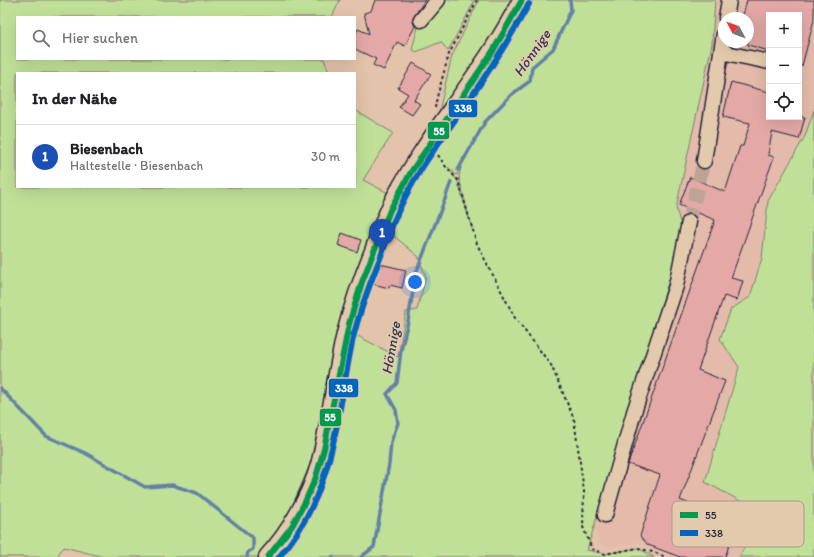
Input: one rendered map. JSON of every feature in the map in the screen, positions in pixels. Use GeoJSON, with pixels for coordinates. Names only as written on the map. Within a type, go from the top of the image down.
{"type":"FeatureCollection","features":[{"type":"Feature","properties":{"kind":"main road"},"geometry":{"type":"LineString","coordinates":[[268,557],[298,514],[313,484],[319,466],[346,334],[382,227],[396,197],[432,139],[510,24],[522,0]]}},
{"type":"Feature","properties":{"kind":"street"},"geometry":{"type":"LineString","coordinates":[[421,20],[438,0]]}},
{"type":"Feature","properties":{"kind":"street"},"geometry":{"type":"LineString","coordinates":[[727,12],[729,0]]}},
{"type":"Feature","properties":{"kind":"street"},"geometry":{"type":"LineString","coordinates":[[704,161],[722,48]]}},
{"type":"Feature","properties":{"kind":"street"},"geometry":{"type":"LineString","coordinates":[[721,52],[766,61]]}},
{"type":"Feature","properties":{"kind":"street"},"geometry":{"type":"LineString","coordinates":[[605,515],[634,412],[676,286],[689,222]]}},
{"type":"Feature","properties":{"kind":"path"},"geometry":{"type":"LineString","coordinates":[[434,115],[437,97],[449,54],[477,0]]}},
{"type":"Feature","properties":{"kind":"path"},"geometry":{"type":"LineString","coordinates":[[432,139],[431,144],[446,167],[458,180],[476,244],[516,318],[551,366],[574,419],[584,492],[583,527],[592,549],[605,554],[638,548],[665,557]]}},
{"type":"Feature","properties":{"kind":"shaded area"},"geometry":{"type":"Polygon","coordinates":[[[715,0],[814,0],[814,110],[805,136],[768,201],[762,258],[750,297],[731,309],[739,367],[705,481],[741,501],[672,501],[672,547],[744,547],[739,557],[665,557],[640,542],[611,548],[600,544],[594,526],[683,233],[676,208],[712,44],[715,0]]]}},
{"type":"Feature","properties":{"kind":"green space"},"geometry":{"type":"Polygon","coordinates":[[[0,0],[340,0],[332,16],[16,16],[16,60],[324,60],[329,72],[16,72],[16,188],[356,188],[356,111],[393,133],[363,180],[390,194],[364,250],[354,278],[311,462],[290,511],[265,550],[258,557],[104,557],[64,547],[56,557],[0,557],[0,0]]]}},
{"type":"Feature","properties":{"kind":"green space"},"geometry":{"type":"Polygon","coordinates":[[[439,0],[475,0],[448,51],[441,42],[416,52],[412,49],[420,20],[439,0]]]}},
{"type":"Feature","properties":{"kind":"green space"},"geometry":{"type":"Polygon","coordinates":[[[479,0],[514,0],[448,105],[440,107],[452,56],[479,0]]]}},
{"type":"Feature","properties":{"kind":"green space"},"geometry":{"type":"Polygon","coordinates":[[[533,0],[715,0],[712,44],[676,208],[683,233],[587,550],[605,554],[638,548],[654,557],[278,557],[305,519],[354,334],[398,357],[406,312],[417,310],[426,277],[418,256],[388,231],[428,157],[435,150],[511,38],[533,0]],[[463,157],[457,175],[448,167],[458,182],[472,229],[459,177],[463,157]]]}},
{"type":"Feature","properties":{"kind":"green space"},"geometry":{"type":"Polygon","coordinates":[[[814,110],[814,557],[739,557],[744,547],[804,547],[804,501],[741,501],[705,482],[739,367],[720,339],[731,309],[750,297],[762,258],[768,201],[805,136],[814,110]]]}},
{"type":"Feature","properties":{"kind":"building"},"geometry":{"type":"Polygon","coordinates":[[[375,0],[425,0],[413,18],[415,26],[405,46],[397,42],[384,70],[373,65],[376,59],[356,49],[356,33],[358,29],[369,34],[364,13],[371,11],[375,0]]]}},
{"type":"Feature","properties":{"kind":"building"},"geometry":{"type":"Polygon","coordinates":[[[747,0],[814,0],[814,20],[802,66],[802,12],[766,12],[766,50],[754,47],[754,12],[744,12],[747,0]]]}},
{"type":"Feature","properties":{"kind":"building"},"geometry":{"type":"Polygon","coordinates":[[[413,63],[431,74],[414,100],[420,104],[412,115],[399,107],[408,94],[398,88],[413,63]]]}},
{"type":"Feature","properties":{"kind":"building"},"geometry":{"type":"Polygon","coordinates":[[[731,82],[766,91],[766,120],[802,120],[802,117],[805,117],[799,139],[772,132],[768,155],[774,157],[731,278],[743,281],[737,300],[724,296],[698,370],[725,381],[680,500],[683,501],[672,501],[672,547],[728,547],[725,557],[680,557],[648,545],[640,536],[660,475],[628,464],[715,220],[679,205],[690,177],[725,192],[740,146],[743,146],[750,123],[723,117],[731,82]]]}},
{"type":"Feature","properties":{"kind":"building"},"geometry":{"type":"Polygon","coordinates":[[[342,233],[361,240],[357,252],[338,245],[342,233]]]}},
{"type":"Feature","properties":{"kind":"building"},"geometry":{"type":"Polygon","coordinates":[[[380,264],[406,270],[402,288],[390,285],[389,288],[373,284],[380,264]]]}},
{"type":"Feature","properties":{"kind":"waterway","name":"Hönnige"},"geometry":{"type":"LineString","coordinates":[[458,170],[485,122],[511,95],[530,81],[532,67],[553,49],[571,10],[570,0]]}},
{"type":"Feature","properties":{"kind":"waterway","name":"Hönnige"},"geometry":{"type":"LineString","coordinates":[[361,557],[374,547],[389,464],[391,442],[398,423],[396,410],[387,394],[397,383],[401,350],[408,321],[416,273],[451,182]]}},
{"type":"Feature","properties":{"kind":"waterway"},"geometry":{"type":"LineString","coordinates":[[0,388],[46,436],[85,453],[145,487],[172,485],[197,493],[253,538],[253,549],[248,552],[247,557]]}},
{"type":"Feature","properties":{"kind":"tunnel"},"geometry":{"type":"LineString","coordinates":[[689,222],[704,161]]}},
{"type":"Feature","properties":{"kind":"transit line","name":"55"},"geometry":{"type":"LineString","coordinates":[[268,557],[292,526],[316,477],[324,449],[349,324],[362,282],[390,210],[411,172],[493,51],[522,0]]}},
{"type":"Feature","properties":{"kind":"transit line","name":"338"},"geometry":{"type":"LineString","coordinates":[[279,557],[298,532],[312,507],[323,480],[337,425],[353,338],[369,286],[401,205],[417,175],[483,79],[529,4]]}},
{"type":"Feature","properties":{"kind":"place","name":"Biesenbach"},"geometry":{"type":"Point","coordinates":[382,252]}}]}
